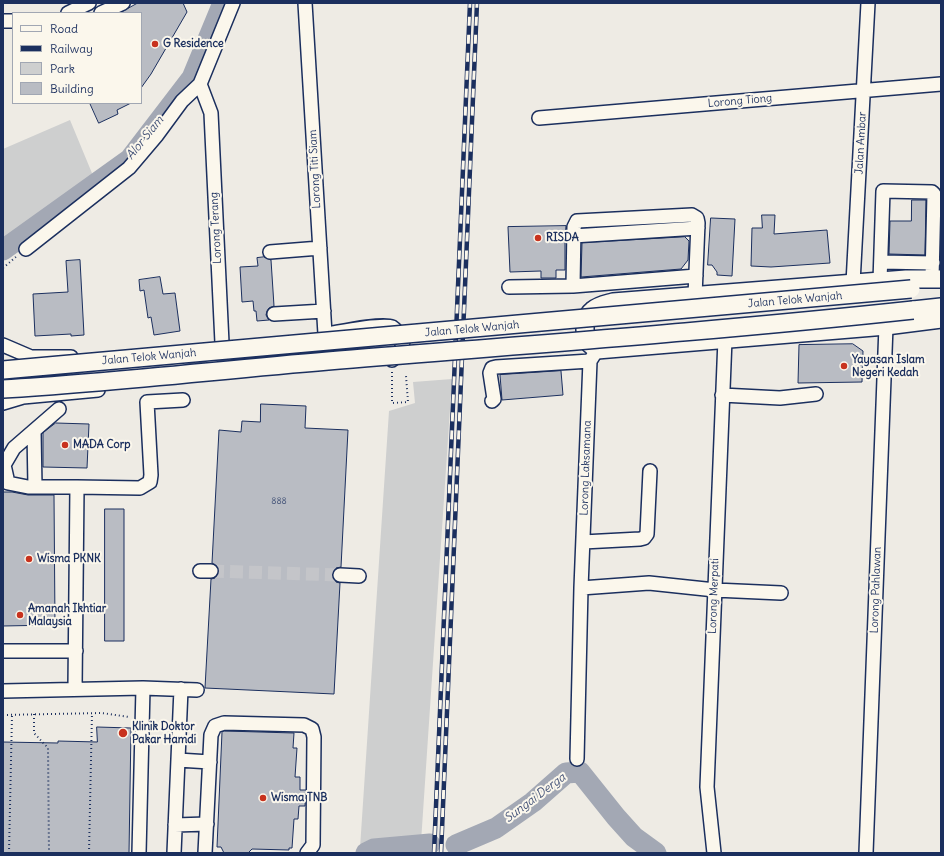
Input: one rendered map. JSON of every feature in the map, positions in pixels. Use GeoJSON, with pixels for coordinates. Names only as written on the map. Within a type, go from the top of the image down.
{"type":"FeatureCollection","features":[{"type":"Feature","properties":{"kind":"main road"},"geometry":{"type":"LineString","coordinates":[[937,277],[613,302],[592,310],[586,321],[585,332],[588,343],[594,355],[725,339],[886,326],[941,319]]}},
{"type":"Feature","properties":{"kind":"main road","name":"Jalan Telok Wanjah"},"geometry":{"type":"LineString","coordinates":[[3,370],[911,289],[937,277]]}},
{"type":"Feature","properties":{"kind":"main road","name":"Jalan Telok Wanjah"},"geometry":{"type":"LineString","coordinates":[[3,389],[63,386],[233,369],[784,324],[941,307]]}},
{"type":"Feature","properties":{"kind":"street"},"geometry":{"type":"LineString","coordinates":[[70,12],[89,3]]}},
{"type":"Feature","properties":{"kind":"street"},"geometry":{"type":"LineString","coordinates":[[103,12],[123,3]]}},
{"type":"Feature","properties":{"kind":"street"},"geometry":{"type":"LineString","coordinates":[[26,248],[129,168],[157,135],[182,101],[200,84],[233,3]]}},
{"type":"Feature","properties":{"kind":"street","name":"Lorong Titi Siam"},"geometry":{"type":"LineString","coordinates":[[305,3],[326,334]]}},
{"type":"Feature","properties":{"kind":"street","name":"Jalan Ambar"},"geometry":{"type":"LineString","coordinates":[[853,283],[868,3]]}},
{"type":"Feature","properties":{"kind":"street","name":"Lorong Terang"},"geometry":{"type":"LineString","coordinates":[[200,84],[211,113],[222,343]]}},
{"type":"Feature","properties":{"kind":"street","name":"Lorong Tiong"},"geometry":{"type":"LineString","coordinates":[[539,118],[941,84]]}},
{"type":"Feature","properties":{"kind":"street"},"geometry":{"type":"LineString","coordinates":[[880,281],[883,191],[932,192],[934,194],[937,277],[881,262]]}},
{"type":"Feature","properties":{"kind":"street"},"geometry":{"type":"LineString","coordinates":[[570,285],[574,229],[579,220],[692,215],[697,218],[698,228],[695,296]]}},
{"type":"Feature","properties":{"kind":"street"},"geometry":{"type":"LineString","coordinates":[[270,252],[320,248]]}},
{"type":"Feature","properties":{"kind":"street"},"geometry":{"type":"LineString","coordinates":[[509,287],[570,285],[696,276]]}},
{"type":"Feature","properties":{"kind":"street"},"geometry":{"type":"LineString","coordinates":[[274,314],[324,311]]}},
{"type":"Feature","properties":{"kind":"street"},"geometry":{"type":"LineString","coordinates":[[3,345],[31,357],[82,357],[326,334],[384,325],[392,327],[401,336],[403,342],[402,349],[392,360],[341,368],[22,397],[3,403]]}},
{"type":"Feature","properties":{"kind":"street","name":"Lorong Pahlawan"},"geometry":{"type":"LineString","coordinates":[[866,853],[886,326]]}},
{"type":"Feature","properties":{"kind":"street","name":"Lorong Merpati"},"geometry":{"type":"LineString","coordinates":[[714,853],[707,787],[725,339]]}},
{"type":"Feature","properties":{"kind":"street"},"geometry":{"type":"LineString","coordinates":[[492,401],[494,399],[490,373],[492,368],[594,355]]}},
{"type":"Feature","properties":{"kind":"street","name":"Lorong Laksamana"},"geometry":{"type":"LineString","coordinates":[[577,759],[581,588],[594,355]]}},
{"type":"Feature","properties":{"kind":"street"},"geometry":{"type":"LineString","coordinates":[[722,395],[780,398],[816,394]]}},
{"type":"Feature","properties":{"kind":"street"},"geometry":{"type":"LineString","coordinates":[[59,409],[14,448],[4,465],[8,483],[28,487],[140,488],[150,482],[151,475],[147,402],[184,400]]}},
{"type":"Feature","properties":{"kind":"street"},"geometry":{"type":"LineString","coordinates":[[34,431],[35,487]]}},
{"type":"Feature","properties":{"kind":"street"},"geometry":{"type":"LineString","coordinates":[[583,542],[644,538],[647,534],[650,471]]}},
{"type":"Feature","properties":{"kind":"street"},"geometry":{"type":"LineString","coordinates":[[75,688],[77,487]]}},
{"type":"Feature","properties":{"kind":"street"},"geometry":{"type":"LineString","coordinates":[[340,575],[359,576]]}},
{"type":"Feature","properties":{"kind":"street"},"geometry":{"type":"LineString","coordinates":[[581,588],[649,583],[714,590],[780,593]]}},
{"type":"Feature","properties":{"kind":"street"},"geometry":{"type":"LineString","coordinates":[[3,651],[76,651]]}},
{"type":"Feature","properties":{"kind":"street"},"geometry":{"type":"LineString","coordinates":[[3,691],[75,688],[197,690]]}},
{"type":"Feature","properties":{"kind":"street"},"geometry":{"type":"LineString","coordinates":[[139,853],[143,688]]}},
{"type":"Feature","properties":{"kind":"street"},"geometry":{"type":"LineString","coordinates":[[174,853],[181,689]]}},
{"type":"Feature","properties":{"kind":"street"},"geometry":{"type":"LineString","coordinates":[[205,853],[211,735],[215,726],[224,723],[304,725],[312,729],[314,737],[313,845],[306,853]]}},
{"type":"Feature","properties":{"kind":"street"},"geometry":{"type":"LineString","coordinates":[[178,760],[210,762]]}},
{"type":"Feature","properties":{"kind":"street"},"geometry":{"type":"LineString","coordinates":[[175,825],[207,824]]}},
{"type":"Feature","properties":{"kind":"path"},"geometry":{"type":"LineString","coordinates":[[3,268],[26,248]]}},
{"type":"Feature","properties":{"kind":"path"},"geometry":{"type":"LineString","coordinates":[[392,360],[392,403],[408,402],[406,376]]}},
{"type":"Feature","properties":{"kind":"path"},"geometry":{"type":"LineString","coordinates":[[89,853],[92,713]]}},
{"type":"Feature","properties":{"kind":"path"},"geometry":{"type":"LineString","coordinates":[[3,715],[102,713],[142,718]]}},
{"type":"Feature","properties":{"kind":"path"},"geometry":{"type":"LineString","coordinates":[[34,714],[34,733],[48,748],[49,853]]}},
{"type":"Feature","properties":{"kind":"path"},"geometry":{"type":"LineString","coordinates":[[9,853],[12,715]]}},
{"type":"Feature","properties":{"kind":"green space"},"geometry":{"type":"Polygon","coordinates":[[[70,120],[94,178],[23,229],[3,239],[3,149],[70,120]]]}},
{"type":"Feature","properties":{"kind":"green space"},"geometry":{"type":"Polygon","coordinates":[[[452,379],[421,842],[360,848],[389,411],[415,403],[413,382],[452,379]]]}},
{"type":"Feature","properties":{"kind":"building","name":"G Residence"},"geometry":{"type":"Polygon","coordinates":[[[138,3],[183,3],[187,12],[142,87],[142,12],[122,12],[138,3]]]}},
{"type":"Feature","properties":{"kind":"building"},"geometry":{"type":"Polygon","coordinates":[[[90,104],[129,104],[117,110],[118,114],[99,123],[90,104]]]}},
{"type":"Feature","properties":{"kind":"building"},"geometry":{"type":"Polygon","coordinates":[[[912,200],[926,200],[925,255],[889,254],[890,221],[911,221],[912,200]]]}},
{"type":"Feature","properties":{"kind":"building"},"geometry":{"type":"Polygon","coordinates":[[[762,215],[775,215],[774,234],[827,230],[830,263],[771,267],[751,266],[752,228],[762,228],[762,215]]]}},
{"type":"Feature","properties":{"kind":"building"},"geometry":{"type":"Polygon","coordinates":[[[711,218],[735,219],[732,276],[717,275],[717,272],[712,265],[708,265],[711,218]]]}},
{"type":"Feature","properties":{"kind":"building","name":"RISDA"},"geometry":{"type":"Polygon","coordinates":[[[566,226],[565,270],[556,270],[556,278],[541,278],[541,271],[510,272],[508,227],[566,226]]]}},
{"type":"Feature","properties":{"kind":"building"},"geometry":{"type":"Polygon","coordinates":[[[685,237],[689,241],[688,260],[681,269],[581,277],[582,243],[685,237]]]}},
{"type":"Feature","properties":{"kind":"building"},"geometry":{"type":"Polygon","coordinates":[[[264,257],[271,260],[274,306],[269,308],[267,311],[266,315],[269,320],[257,321],[253,301],[242,302],[240,267],[258,266],[257,258],[264,257]]]}},
{"type":"Feature","properties":{"kind":"building"},"geometry":{"type":"Polygon","coordinates":[[[80,260],[84,335],[71,336],[71,334],[35,336],[33,294],[68,292],[66,261],[80,260]]]}},
{"type":"Feature","properties":{"kind":"building"},"geometry":{"type":"Polygon","coordinates":[[[160,277],[163,294],[175,293],[180,331],[154,335],[151,317],[148,318],[144,290],[140,291],[139,280],[160,277]]]}},
{"type":"Feature","properties":{"kind":"building"},"geometry":{"type":"Polygon","coordinates":[[[853,344],[863,351],[862,382],[798,383],[799,345],[853,344]]]}},
{"type":"Feature","properties":{"kind":"building"},"geometry":{"type":"Polygon","coordinates":[[[561,371],[563,395],[502,400],[500,375],[561,371]]]}},
{"type":"Feature","properties":{"kind":"building"},"geometry":{"type":"Polygon","coordinates":[[[261,404],[306,406],[305,428],[348,430],[341,567],[336,568],[332,574],[333,579],[340,583],[334,694],[205,688],[211,579],[215,578],[219,571],[218,567],[212,563],[219,430],[241,432],[242,421],[260,422],[261,404]]]}},
{"type":"Feature","properties":{"kind":"building","name":"MADA Corp"},"geometry":{"type":"Polygon","coordinates":[[[56,423],[89,424],[87,468],[43,467],[43,433],[56,423]]]}},
{"type":"Feature","properties":{"kind":"building","name":"Wisma PKNK"},"geometry":{"type":"Polygon","coordinates":[[[3,492],[28,495],[54,495],[55,625],[3,626],[3,492]]]}},
{"type":"Feature","properties":{"kind":"building"},"geometry":{"type":"Polygon","coordinates":[[[105,509],[124,509],[124,641],[105,641],[105,509]]]}},
{"type":"Feature","properties":{"kind":"building"},"geometry":{"type":"Polygon","coordinates":[[[97,727],[131,728],[129,853],[3,853],[3,742],[97,742],[97,727]]]}},
{"type":"Feature","properties":{"kind":"building","name":"Wisma TNB"},"geometry":{"type":"Polygon","coordinates":[[[222,732],[294,733],[293,748],[297,748],[295,777],[300,777],[300,790],[306,790],[305,806],[299,806],[298,819],[294,819],[292,848],[289,848],[289,850],[252,849],[248,853],[224,853],[221,847],[217,847],[222,732]]]}},
{"type":"Feature","properties":{"kind":"waterway","name":"Alor Siam"},"geometry":{"type":"LineString","coordinates":[[3,250],[130,159],[192,78],[223,3]]}},
{"type":"Feature","properties":{"kind":"waterway","name":"Sungai Derga"},"geometry":{"type":"LineString","coordinates":[[456,845],[496,828],[533,802],[566,773],[580,772],[634,837],[656,853]]}},
{"type":"Feature","properties":{"kind":"waterway","name":"Sungai Derga"},"geometry":{"type":"LineString","coordinates":[[366,853],[374,849],[430,844]]}},
{"type":"Feature","properties":{"kind":"tunnel"},"geometry":{"type":"LineString","coordinates":[[211,571],[340,575]]}},
{"type":"Feature","properties":{"kind":"railway"},"geometry":{"type":"LineString","coordinates":[[434,853],[470,3]]}},
{"type":"Feature","properties":{"kind":"railway"},"geometry":{"type":"LineString","coordinates":[[441,853],[477,3]]}},
{"type":"Feature","properties":{"kind":"place","name":"G Residence"},"geometry":{"type":"Point","coordinates":[155,44]}},
{"type":"Feature","properties":{"kind":"place","name":"RISDA"},"geometry":{"type":"Point","coordinates":[538,238]}},
{"type":"Feature","properties":{"kind":"place","name":"Yayasan Islam Negeri Kedah"},"geometry":{"type":"Point","coordinates":[844,366]}},
{"type":"Feature","properties":{"kind":"place","name":"MADA Corp"},"geometry":{"type":"Point","coordinates":[65,445]}},
{"type":"Feature","properties":{"kind":"place","name":"Wisma PKNK"},"geometry":{"type":"Point","coordinates":[29,559]}},
{"type":"Feature","properties":{"kind":"place","name":"Amanah Ikhtiar Malaysia"},"geometry":{"type":"Point","coordinates":[20,615]}},
{"type":"Feature","properties":{"kind":"place","name":"Klinik Doktor Pakar Hamdi"},"geometry":{"type":"Point","coordinates":[123,733]}},
{"type":"Feature","properties":{"kind":"place","name":"Wisma TNB"},"geometry":{"type":"Point","coordinates":[263,798]}}]}
